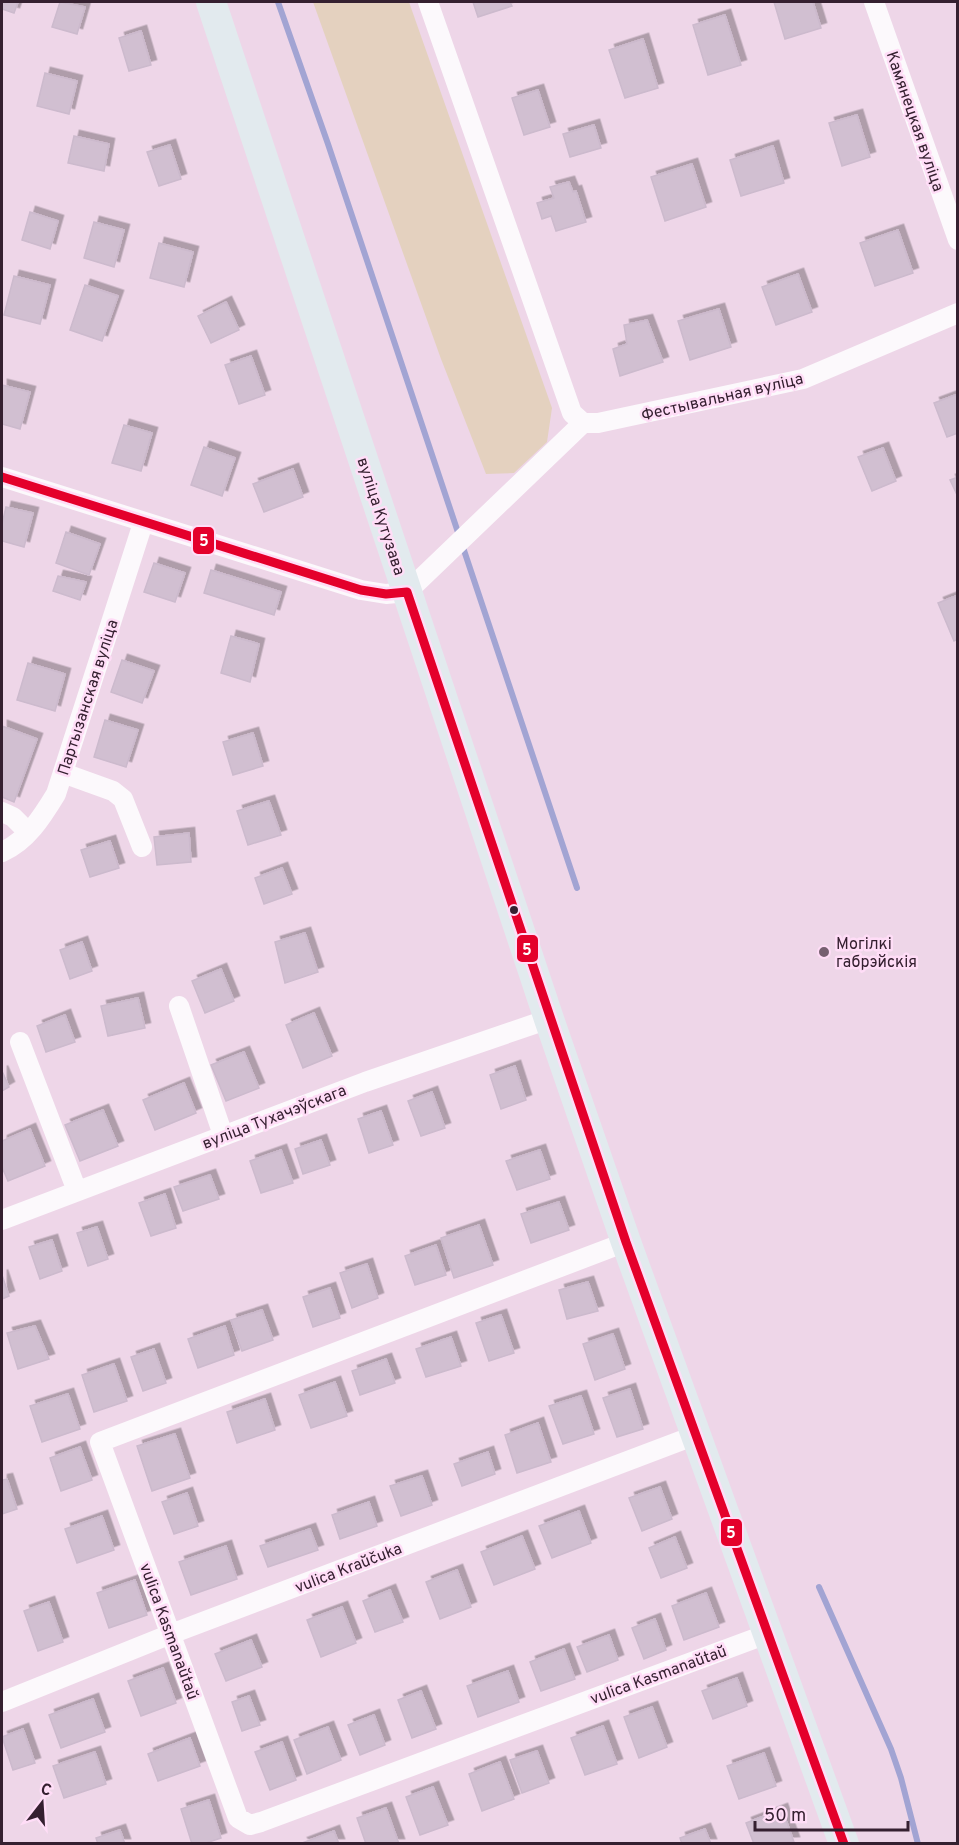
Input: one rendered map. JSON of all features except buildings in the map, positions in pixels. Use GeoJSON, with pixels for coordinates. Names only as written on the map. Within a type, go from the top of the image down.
{"type":"FeatureCollection","features":[{"type":"Feature","properties":{"kind":"main road","name":"вуліца Кутузава"},"geometry":{"type":"LineString","coordinates":[[211,2],[549,1019],[766,1634],[844,1844]]}},
{"type":"Feature","properties":{"kind":"street"},"geometry":{"type":"LineString","coordinates":[[2,477],[360,590],[386,594],[407,592],[461,540],[577,418],[428,2]]}},
{"type":"Feature","properties":{"kind":"street","name":"Камянецкая вуліца"},"geometry":{"type":"LineString","coordinates":[[874,2],[957,240]]}},
{"type":"Feature","properties":{"kind":"street","name":"Фестывальная вуліца"},"geometry":{"type":"LineString","coordinates":[[577,418],[598,423],[803,379],[957,313]]}},
{"type":"Feature","properties":{"kind":"street","name":"Партызанская вуліца"},"geometry":{"type":"LineString","coordinates":[[2,852],[14,846],[40,820],[56,794],[143,523]]}},
{"type":"Feature","properties":{"kind":"street"},"geometry":{"type":"LineString","coordinates":[[63,773],[113,791],[123,799],[142,847]]}},
{"type":"Feature","properties":{"kind":"street"},"geometry":{"type":"LineString","coordinates":[[2,812],[13,817],[28,832]]}},
{"type":"Feature","properties":{"kind":"street"},"geometry":{"type":"LineString","coordinates":[[179,1006],[223,1135]]}},
{"type":"Feature","properties":{"kind":"street","name":"вуліца Тухачэўскага"},"geometry":{"type":"LineString","coordinates":[[2,1220],[365,1082],[549,1019]]}},
{"type":"Feature","properties":{"kind":"street"},"geometry":{"type":"LineString","coordinates":[[20,1042],[77,1191]]}},
{"type":"Feature","properties":{"kind":"street","name":"vulica Kasmanaŭtaŭ"},"geometry":{"type":"LineString","coordinates":[[626,1242],[100,1442],[238,1818],[250,1825],[766,1634]]}},
{"type":"Feature","properties":{"kind":"street","name":"vulica Kraŭčuka"},"geometry":{"type":"LineString","coordinates":[[2,1702],[171,1634],[696,1435]]}},
{"type":"Feature","properties":{"kind":"shaded area"},"geometry":{"type":"Polygon","coordinates":[[[313,2],[409,2],[552,408],[547,442],[514,473],[486,474],[441,359],[313,2]]]}},
{"type":"Feature","properties":{"kind":"waterway"},"geometry":{"type":"LineString","coordinates":[[278,2],[328,144],[577,888]]}},
{"type":"Feature","properties":{"kind":"waterway"},"geometry":{"type":"LineString","coordinates":[[819,1587],[891,1749],[918,1844]]}},
{"type":"Feature","properties":{"kind":"transit line","name":"5"},"geometry":{"type":"LineString","coordinates":[[2,477],[361,590],[386,594],[407,592]]}},
{"type":"Feature","properties":{"kind":"transit line","name":"5"},"geometry":{"type":"LineString","coordinates":[[407,592],[626,1242],[844,1844]]}},
{"type":"Feature","properties":{"kind":"place","name":"Могілкі габрэйскія"},"geometry":{"type":"Point","coordinates":[824,952]}}]}
